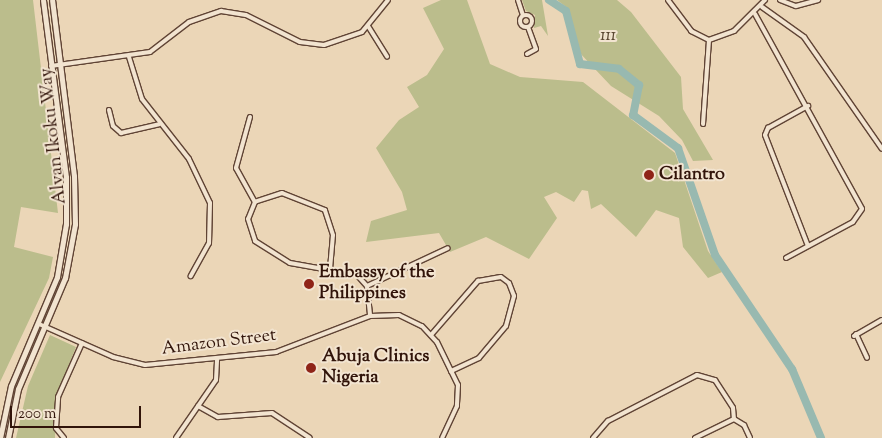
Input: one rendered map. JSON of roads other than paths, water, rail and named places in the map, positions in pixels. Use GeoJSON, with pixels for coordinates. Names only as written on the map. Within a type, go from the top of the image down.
{"type":"FeatureCollection","features":[{"type":"Feature","properties":{"kind":"street","name":"Alvan Ikoku Way"},"geometry":{"type":"LineString","coordinates":[[0,438],[11,386],[39,324],[57,277],[66,224],[66,177],[43,0]]}},
{"type":"Feature","properties":{"kind":"street","name":"Alvan Ikoku Way"},"geometry":{"type":"LineString","coordinates":[[8,438],[18,389],[65,278],[75,224],[74,176],[52,0]]}},
{"type":"Feature","properties":{"kind":"street"},"geometry":{"type":"LineString","coordinates":[[51,66],[129,56],[157,49],[189,22],[209,12],[240,13],[311,45],[346,40],[368,26],[375,11],[388,0]]}},
{"type":"Feature","properties":{"kind":"street"},"geometry":{"type":"LineString","coordinates":[[518,0],[523,15],[520,24],[528,27]]}},
{"type":"Feature","properties":{"kind":"street"},"geometry":{"type":"LineString","coordinates":[[668,0],[691,31],[709,40],[734,31],[755,14],[762,7],[765,0]]}},
{"type":"Feature","properties":{"kind":"street"},"geometry":{"type":"LineString","coordinates":[[780,0],[796,6],[818,0]]}},
{"type":"Feature","properties":{"kind":"street"},"geometry":{"type":"LineString","coordinates":[[762,7],[804,38],[882,149]]}},
{"type":"Feature","properties":{"kind":"street"},"geometry":{"type":"LineString","coordinates":[[755,14],[808,106],[862,209],[853,222],[786,258]]}},
{"type":"Feature","properties":{"kind":"street"},"geometry":{"type":"LineString","coordinates":[[523,15],[532,19],[528,27],[536,49],[526,54]]}},
{"type":"Feature","properties":{"kind":"street"},"geometry":{"type":"LineString","coordinates":[[368,26],[387,56]]}},
{"type":"Feature","properties":{"kind":"street"},"geometry":{"type":"LineString","coordinates":[[702,124],[709,40]]}},
{"type":"Feature","properties":{"kind":"street"},"geometry":{"type":"LineString","coordinates":[[129,56],[138,90],[160,124],[189,159],[212,209],[209,242],[192,276]]}},
{"type":"Feature","properties":{"kind":"street"},"geometry":{"type":"LineString","coordinates":[[808,106],[768,128],[765,134],[808,246]]}},
{"type":"Feature","properties":{"kind":"street"},"geometry":{"type":"LineString","coordinates":[[109,110],[113,126],[120,133],[160,124]]}},
{"type":"Feature","properties":{"kind":"street"},"geometry":{"type":"LineString","coordinates":[[250,117],[236,168],[255,202],[248,226],[255,241],[290,263],[357,275],[367,286],[370,316]]}},
{"type":"Feature","properties":{"kind":"street"},"geometry":{"type":"LineString","coordinates":[[255,202],[282,193],[325,210],[333,235],[330,269]]}},
{"type":"Feature","properties":{"kind":"street"},"geometry":{"type":"LineString","coordinates":[[367,286],[448,248]]}},
{"type":"Feature","properties":{"kind":"street"},"geometry":{"type":"LineString","coordinates":[[431,335],[478,281],[501,277],[509,282],[514,296],[506,326],[479,358],[451,371]]}},
{"type":"Feature","properties":{"kind":"street","name":"Amazon Street"},"geometry":{"type":"LineString","coordinates":[[39,324],[112,358],[146,365],[218,359],[282,350],[370,316],[399,315],[431,335],[458,385],[457,406],[442,438]]}},
{"type":"Feature","properties":{"kind":"street"},"geometry":{"type":"LineString","coordinates":[[866,358],[855,335],[882,320]]}},
{"type":"Feature","properties":{"kind":"street"},"geometry":{"type":"LineString","coordinates":[[64,438],[56,428],[58,397],[82,343]]}},
{"type":"Feature","properties":{"kind":"street"},"geometry":{"type":"LineString","coordinates":[[176,438],[216,380],[218,359]]}},
{"type":"Feature","properties":{"kind":"street"},"geometry":{"type":"LineString","coordinates":[[593,438],[608,421],[697,375],[715,380],[733,408],[734,419]]}},
{"type":"Feature","properties":{"kind":"street"},"geometry":{"type":"LineString","coordinates":[[198,406],[218,417],[272,413],[310,438]]}},
{"type":"Feature","properties":{"kind":"street"},"geometry":{"type":"LineString","coordinates":[[695,438],[734,419]]}},
{"type":"Feature","properties":{"kind":"street"},"geometry":{"type":"LineString","coordinates":[[734,419],[744,425],[750,438]]}},
{"type":"Feature","properties":{"kind":"waterway"},"geometry":{"type":"LineString","coordinates":[[549,0],[566,11],[580,64],[619,69],[639,85],[633,115],[678,148],[715,255],[792,369],[821,438]]}},
{"type":"Feature","properties":{"kind":"place","name":"Cilantro"},"geometry":{"type":"Point","coordinates":[649,175]}},
{"type":"Feature","properties":{"kind":"place","name":"Embassy of the Philippines"},"geometry":{"type":"Point","coordinates":[309,284]}},
{"type":"Feature","properties":{"kind":"place","name":"Abuja Clinics Nigeria"},"geometry":{"type":"Point","coordinates":[311,368]}},
{"type":"Feature","properties":{"kind":"park label","name":"111"},"geometry":{"type":"Point","coordinates":[608,36]}}]}
